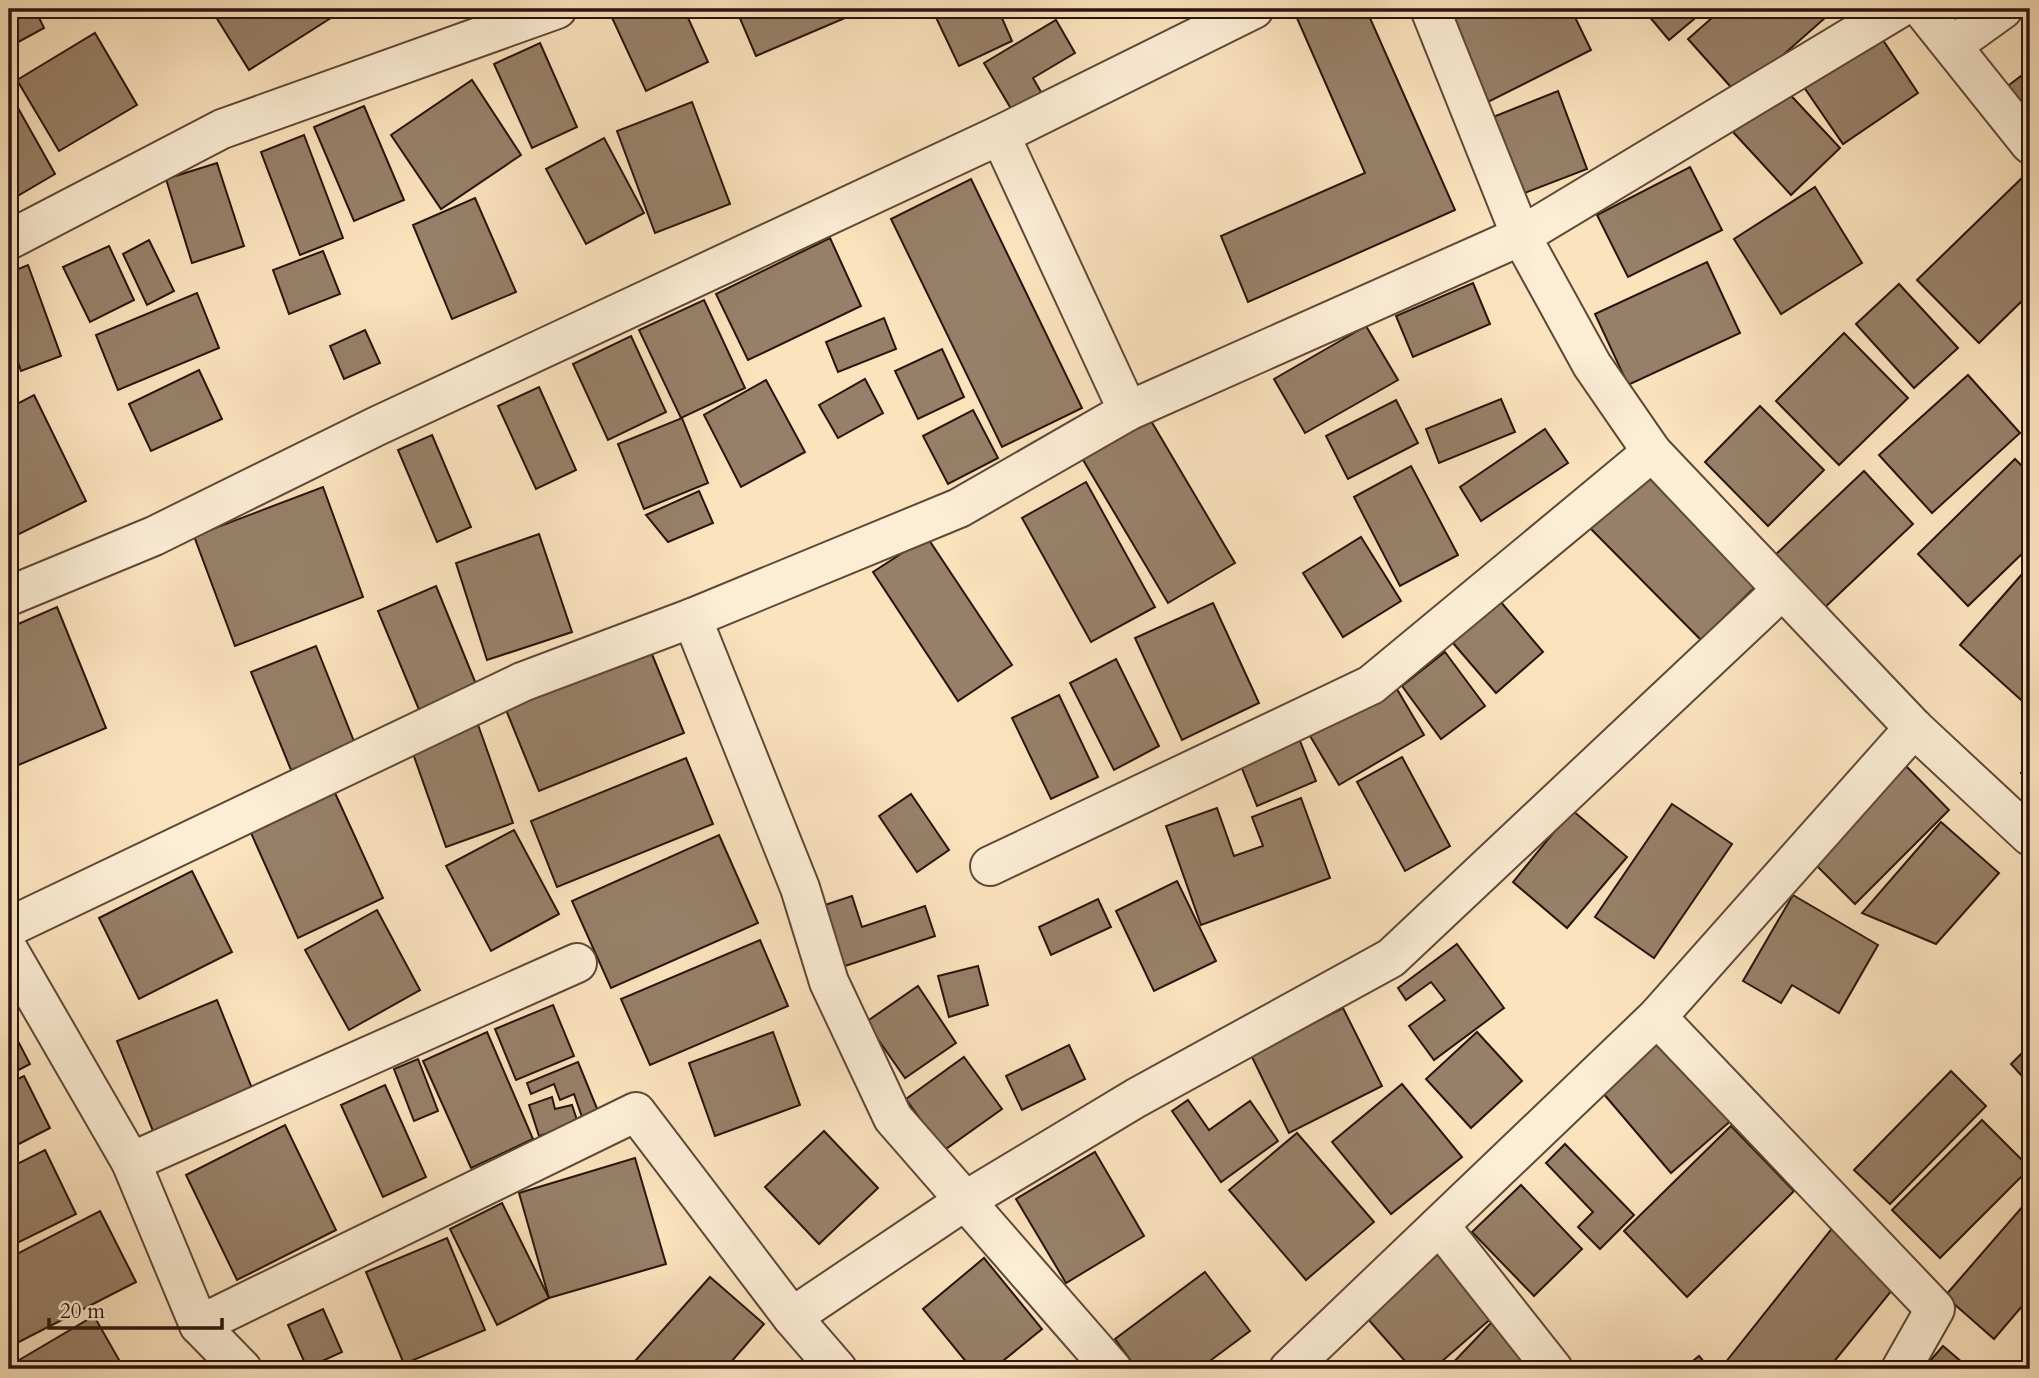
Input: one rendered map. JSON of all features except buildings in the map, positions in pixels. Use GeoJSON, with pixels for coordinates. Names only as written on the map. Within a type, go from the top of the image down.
{"type":"FeatureCollection","features":[{"type":"Feature","properties":{"kind":"street"},"geometry":{"type":"LineString","coordinates":[[9,596],[154,536],[377,426],[1000,135],[1254,9]]}},
{"type":"Feature","properties":{"kind":"street"},"geometry":{"type":"LineString","coordinates":[[1430,9],[1521,236],[1592,365],[1652,452],[1914,728],[2030,836]]}},
{"type":"Feature","properties":{"kind":"street"},"geometry":{"type":"LineString","coordinates":[[9,927],[522,682],[692,618],[959,508],[1128,411],[1521,236],[1898,9]]}},
{"type":"Feature","properties":{"kind":"street"},"geometry":{"type":"LineString","coordinates":[[1922,9],[2030,144]]}},
{"type":"Feature","properties":{"kind":"street"},"geometry":{"type":"LineString","coordinates":[[1953,45],[2003,9]]}},
{"type":"Feature","properties":{"kind":"street"},"geometry":{"type":"LineString","coordinates":[[9,240],[222,129],[542,11]]}},
{"type":"Feature","properties":{"kind":"street"},"geometry":{"type":"LineString","coordinates":[[1000,135],[1128,411]]}},
{"type":"Feature","properties":{"kind":"street"},"geometry":{"type":"LineString","coordinates":[[990,866],[1371,685],[1652,452]]}},
{"type":"Feature","properties":{"kind":"street"},"geometry":{"type":"LineString","coordinates":[[792,1317],[963,1202],[1136,1098],[1391,958],[1782,590]]}},
{"type":"Feature","properties":{"kind":"street"},"geometry":{"type":"LineString","coordinates":[[692,618],[800,888],[835,995],[893,1118],[963,1202],[1112,1369]]}},
{"type":"Feature","properties":{"kind":"street"},"geometry":{"type":"LineString","coordinates":[[1289,1369],[1657,1017],[1914,728]]}},
{"type":"Feature","properties":{"kind":"street"},"geometry":{"type":"LineString","coordinates":[[9,951],[131,1162],[199,1325],[242,1369]]}},
{"type":"Feature","properties":{"kind":"street"},"geometry":{"type":"LineString","coordinates":[[131,1162],[577,963]]}},
{"type":"Feature","properties":{"kind":"street"},"geometry":{"type":"LineString","coordinates":[[1657,1017],[1935,1309],[1901,1369]]}},
{"type":"Feature","properties":{"kind":"street"},"geometry":{"type":"LineString","coordinates":[[199,1325],[636,1112],[792,1317],[837,1369]]}},
{"type":"Feature","properties":{"kind":"street"},"geometry":{"type":"LineString","coordinates":[[1440,1226],[1553,1369]]}}]}
